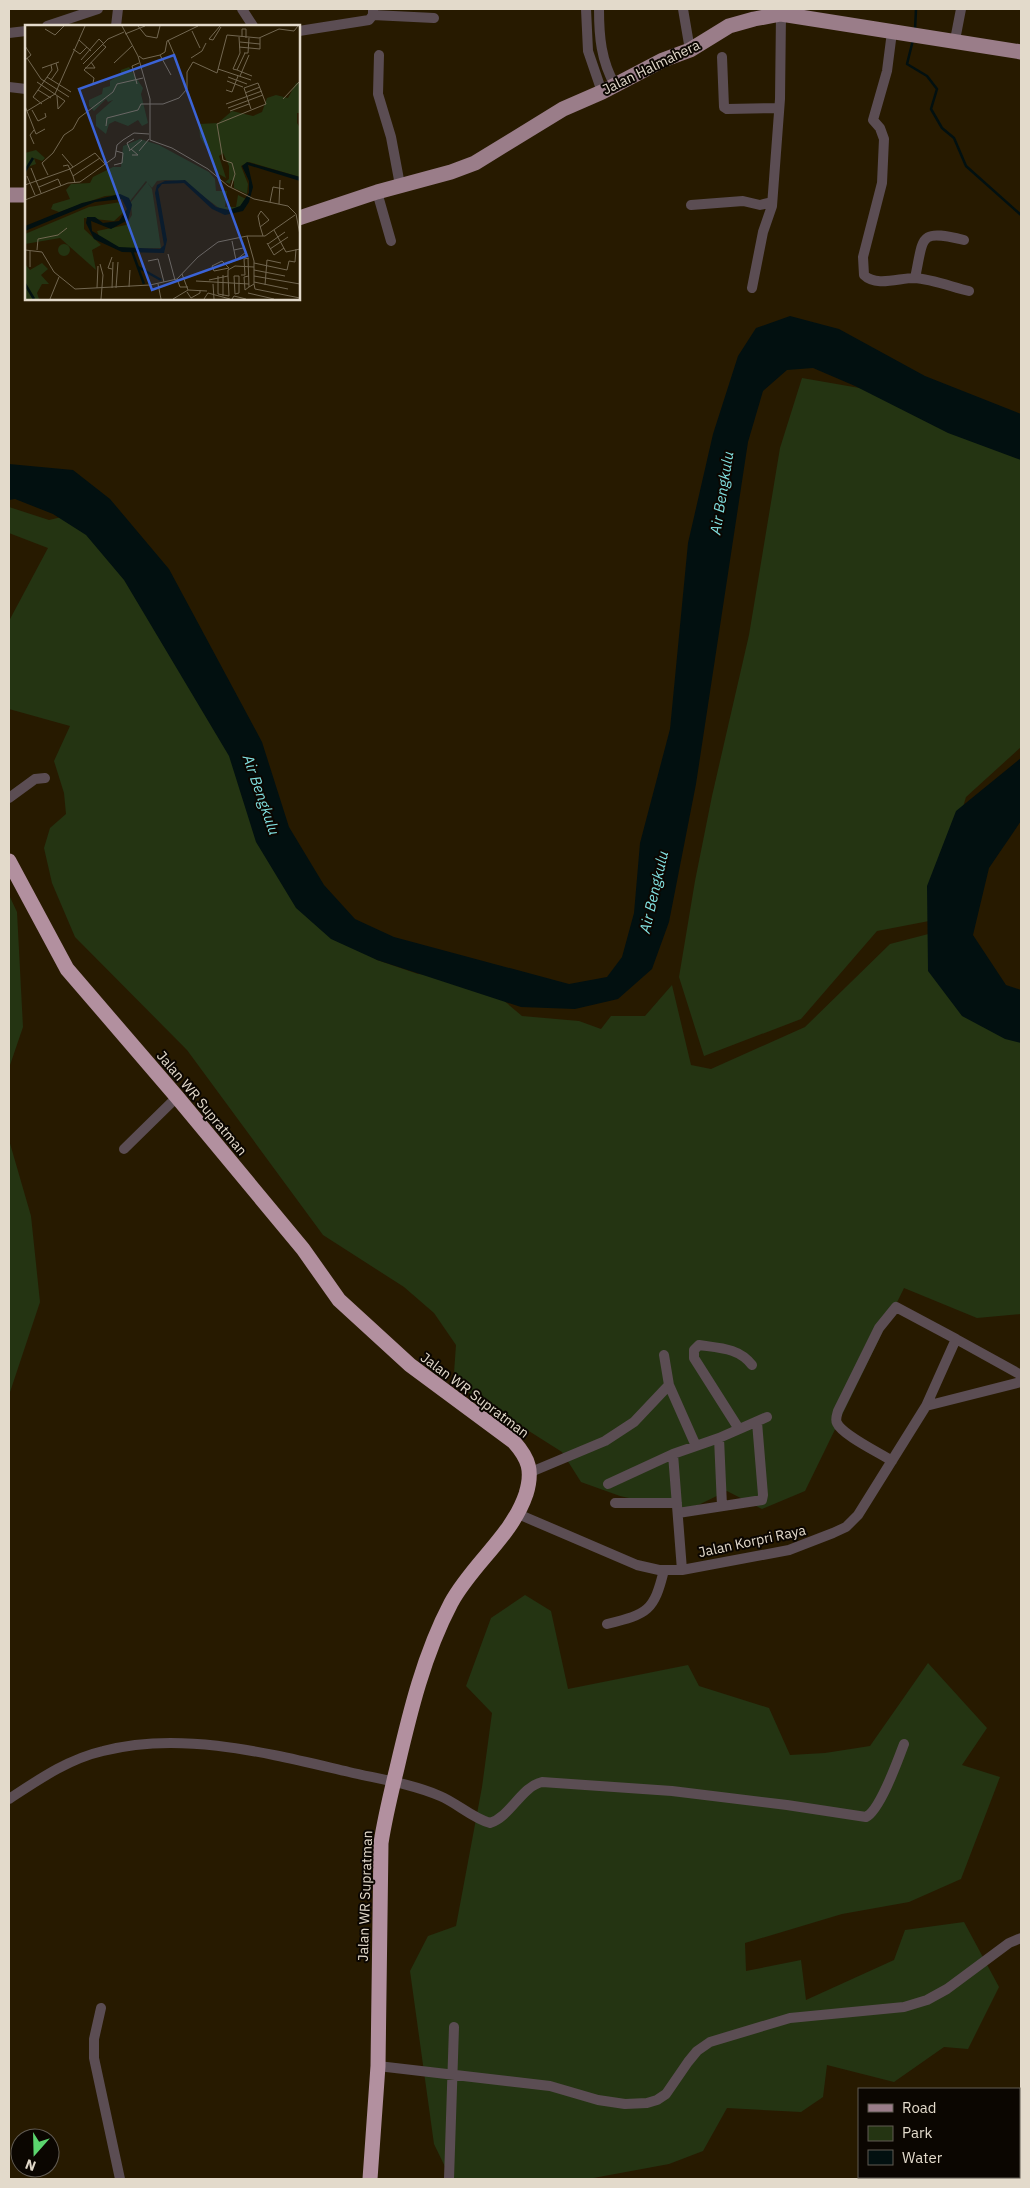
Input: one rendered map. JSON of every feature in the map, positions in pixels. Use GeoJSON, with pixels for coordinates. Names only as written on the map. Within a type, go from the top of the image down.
{"type":"FeatureCollection","features":[{"type":"Feature","properties":{"kind":"highway","name":"Jalan WR Supratman"},"geometry":{"type":"LineString","coordinates":[[9,861],[67,969],[177,1097],[302,1249],[339,1300],[410,1365],[514,1442],[524,1452],[531,1472],[528,1488],[518,1514],[474,1572],[464,1582],[441,1626],[412,1703],[394,1782],[381,1842],[378,2066],[370,2179]]}},
{"type":"Feature","properties":{"kind":"main road","name":"Jalan Halmahera"},"geometry":{"type":"LineString","coordinates":[[300,218],[400,185],[451,172],[475,162],[563,108],[602,92],[663,60],[690,50],[750,14],[781,14],[897,33],[955,40],[1021,52]]}},
{"type":"Feature","properties":{"kind":"main road"},"geometry":{"type":"LineString","coordinates":[[9,195],[25,196]]}},
{"type":"Feature","properties":{"kind":"street"},"geometry":{"type":"LineString","coordinates":[[51,25],[98,9]]}},
{"type":"Feature","properties":{"kind":"street"},"geometry":{"type":"LineString","coordinates":[[116,25],[118,9]]}},
{"type":"Feature","properties":{"kind":"street"},"geometry":{"type":"LineString","coordinates":[[242,9],[252,25]]}},
{"type":"Feature","properties":{"kind":"street"},"geometry":{"type":"LineString","coordinates":[[586,9],[588,51],[602,92]]}},
{"type":"Feature","properties":{"kind":"street"},"geometry":{"type":"LineString","coordinates":[[599,9],[599,34],[606,70],[615,85]]}},
{"type":"Feature","properties":{"kind":"street"},"geometry":{"type":"LineString","coordinates":[[683,9],[690,50]]}},
{"type":"Feature","properties":{"kind":"street"},"geometry":{"type":"LineString","coordinates":[[955,40],[961,9]]}},
{"type":"Feature","properties":{"kind":"street"},"geometry":{"type":"LineString","coordinates":[[300,31],[369,20],[373,12],[434,18]]}},
{"type":"Feature","properties":{"kind":"street"},"geometry":{"type":"LineString","coordinates":[[752,288],[762,232],[772,202],[779,108],[781,14]]}},
{"type":"Feature","properties":{"kind":"street"},"geometry":{"type":"LineString","coordinates":[[9,33],[25,31]]}},
{"type":"Feature","properties":{"kind":"street"},"geometry":{"type":"LineString","coordinates":[[897,33],[873,120],[880,128],[884,139],[882,183],[863,257],[862,271],[867,278],[881,281],[916,278],[969,291]]}},
{"type":"Feature","properties":{"kind":"street"},"geometry":{"type":"LineString","coordinates":[[379,55],[378,94],[391,138],[400,185]]}},
{"type":"Feature","properties":{"kind":"street"},"geometry":{"type":"LineString","coordinates":[[722,57],[724,107],[727,109],[779,108]]}},
{"type":"Feature","properties":{"kind":"street"},"geometry":{"type":"LineString","coordinates":[[9,87],[25,89]]}},
{"type":"Feature","properties":{"kind":"street"},"geometry":{"type":"LineString","coordinates":[[378,192],[391,241]]}},
{"type":"Feature","properties":{"kind":"street"},"geometry":{"type":"LineString","coordinates":[[691,205],[743,201],[760,205],[772,202]]}},
{"type":"Feature","properties":{"kind":"street"},"geometry":{"type":"LineString","coordinates":[[916,278],[922,242],[927,237],[939,234],[964,240]]}},
{"type":"Feature","properties":{"kind":"street"},"geometry":{"type":"LineString","coordinates":[[9,798],[35,779],[45,778]]}},
{"type":"Feature","properties":{"kind":"street"},"geometry":{"type":"LineString","coordinates":[[124,1149],[177,1097]]}},
{"type":"Feature","properties":{"kind":"street"},"geometry":{"type":"LineString","coordinates":[[892,1461],[845,1431],[838,1424],[836,1418],[879,1328],[896,1308],[1021,1375]]}},
{"type":"Feature","properties":{"kind":"street","name":"Jalan Korpri Raya"},"geometry":{"type":"LineString","coordinates":[[518,1514],[637,1565],[664,1570],[682,1570],[789,1550],[814,1542],[846,1527],[869,1499],[926,1406],[956,1339]]}},
{"type":"Feature","properties":{"kind":"street"},"geometry":{"type":"LineString","coordinates":[[739,1429],[694,1358],[694,1350],[699,1345],[732,1350],[746,1356],[752,1365]]}},
{"type":"Feature","properties":{"kind":"street"},"geometry":{"type":"LineString","coordinates":[[664,1355],[669,1385],[696,1446]]}},
{"type":"Feature","properties":{"kind":"street"},"geometry":{"type":"LineString","coordinates":[[926,1406],[1021,1382]]}},
{"type":"Feature","properties":{"kind":"street"},"geometry":{"type":"LineString","coordinates":[[531,1472],[604,1441],[634,1422],[669,1385]]}},
{"type":"Feature","properties":{"kind":"street"},"geometry":{"type":"LineString","coordinates":[[608,1484],[673,1454],[719,1438],[762,1419],[763,1498],[678,1514]]}},
{"type":"Feature","properties":{"kind":"street"},"geometry":{"type":"LineString","coordinates":[[719,1438],[722,1506]]}},
{"type":"Feature","properties":{"kind":"street"},"geometry":{"type":"LineString","coordinates":[[673,1454],[682,1570]]}},
{"type":"Feature","properties":{"kind":"street"},"geometry":{"type":"LineString","coordinates":[[615,1503],[677,1503]]}},
{"type":"Feature","properties":{"kind":"street"},"geometry":{"type":"LineString","coordinates":[[607,1624],[632,1618],[652,1605],[664,1570]]}},
{"type":"Feature","properties":{"kind":"street"},"geometry":{"type":"LineString","coordinates":[[9,1799],[47,1774],[74,1761],[102,1751],[145,1743],[187,1743],[276,1755],[394,1782],[440,1796],[490,1824],[515,1805],[526,1791],[535,1784],[542,1782],[681,1792],[866,1817],[874,1811],[885,1791],[904,1744]]}},
{"type":"Feature","properties":{"kind":"street"},"geometry":{"type":"LineString","coordinates":[[378,2066],[550,2086],[607,2102],[636,2105],[647,2104],[666,2094],[697,2051],[710,2042],[790,2018],[904,2007],[927,2000],[947,1989],[1010,1943],[1021,1938]]}},
{"type":"Feature","properties":{"kind":"street"},"geometry":{"type":"LineString","coordinates":[[101,2008],[94,2039],[94,2058],[120,2179]]}},
{"type":"Feature","properties":{"kind":"street"},"geometry":{"type":"LineString","coordinates":[[449,2179],[454,2027]]}},
{"type":"Feature","properties":{"kind":"green space"},"geometry":{"type":"Polygon","coordinates":[[[802,378],[871,390],[1021,456],[1021,747],[966,797],[929,921],[877,931],[801,1019],[704,1056],[679,977],[712,796],[749,635],[780,448],[802,378]]]}},
{"type":"Feature","properties":{"kind":"green space"},"geometry":{"type":"Polygon","coordinates":[[[9,507],[49,520],[79,513],[109,546],[351,943],[377,960],[418,974],[476,977],[522,1016],[579,1021],[601,1029],[611,1016],[645,1016],[672,985],[691,1065],[711,1069],[805,1027],[890,944],[936,932],[1021,1034],[1021,1314],[977,1318],[904,1288],[805,1491],[762,1509],[727,1491],[686,1511],[620,1496],[581,1482],[562,1452],[466,1391],[454,1373],[456,1345],[434,1313],[404,1287],[323,1235],[187,1050],[75,937],[52,883],[44,848],[50,828],[66,814],[64,793],[54,761],[70,726],[9,709],[9,621],[48,548],[9,533],[9,507]]]}},
{"type":"Feature","properties":{"kind":"green space"},"geometry":{"type":"Polygon","coordinates":[[[9,895],[17,912],[23,1027],[9,1068],[9,895]]]}},
{"type":"Feature","properties":{"kind":"green space"},"geometry":{"type":"Polygon","coordinates":[[[9,1140],[31,1216],[40,1302],[9,1395],[9,1140]]]}},
{"type":"Feature","properties":{"kind":"green space"},"geometry":{"type":"Polygon","coordinates":[[[525,1595],[551,1611],[568,1689],[688,1665],[699,1686],[769,1708],[790,1755],[825,1753],[870,1746],[928,1663],[987,1728],[962,1765],[1000,1777],[961,1879],[909,1902],[842,1914],[745,1943],[746,1971],[801,1960],[806,2000],[894,1960],[905,1930],[964,1922],[999,1987],[968,2049],[944,2047],[894,2082],[827,2065],[823,2097],[801,2112],[727,2108],[703,2151],[669,2164],[588,2179],[451,2179],[434,2144],[410,1971],[428,1936],[456,1926],[482,1787],[492,1713],[466,1686],[491,1618],[525,1595]]]}},
{"type":"Feature","properties":{"kind":"water","name":"Air Bengkulu"},"geometry":{"type":"Polygon","coordinates":[[[790,316],[839,329],[925,376],[1021,414],[1021,460],[948,433],[855,386],[813,368],[787,370],[763,391],[748,442],[696,784],[669,922],[652,969],[618,999],[575,1009],[521,1007],[377,960],[331,939],[296,908],[256,842],[229,756],[124,580],[86,535],[53,514],[15,499],[9,500],[9,464],[73,470],[110,499],[169,569],[262,742],[289,827],[324,885],[355,919],[394,937],[569,984],[607,977],[622,957],[634,913],[640,843],[670,729],[688,543],[713,434],[738,356],[756,328],[790,316]]]}},
{"type":"Feature","properties":{"kind":"water"},"geometry":{"type":"Polygon","coordinates":[[[1021,758],[1021,821],[989,868],[973,935],[1006,985],[1021,990],[1021,1043],[1005,1039],[962,1016],[928,971],[927,886],[956,811],[1021,758]]]}},
{"type":"Feature","properties":{"kind":"waterway"},"geometry":{"type":"LineString","coordinates":[[915,30],[916,9]]}},
{"type":"Feature","properties":{"kind":"waterway"},"geometry":{"type":"LineString","coordinates":[[913,40],[907,64],[927,76],[937,89],[931,109],[942,128],[954,138],[966,166],[1021,215]]}}]}
